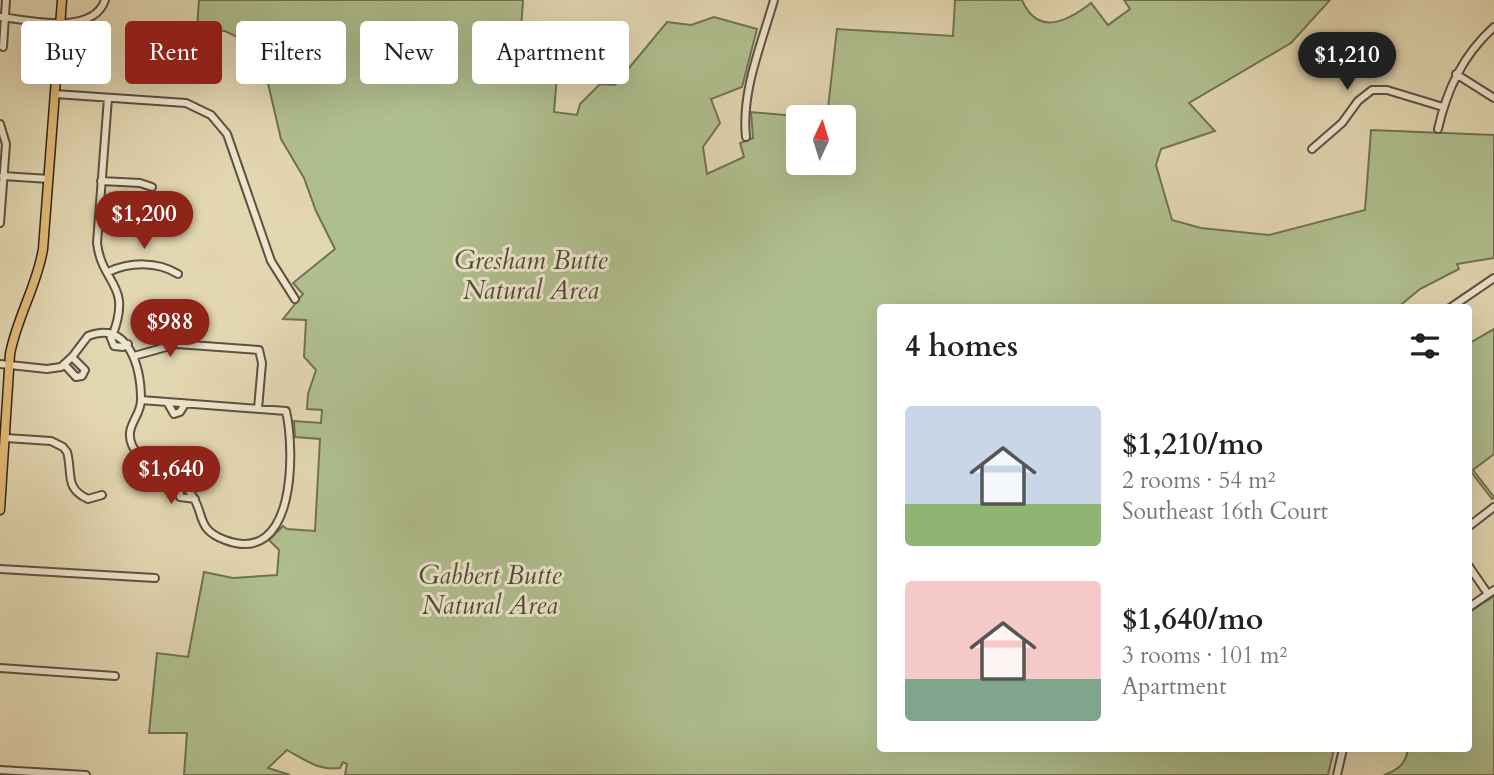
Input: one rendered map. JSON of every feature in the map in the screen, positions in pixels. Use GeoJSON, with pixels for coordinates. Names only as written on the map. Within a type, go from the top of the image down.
{"type":"FeatureCollection","features":[{"type":"Feature","properties":{"kind":"main road"},"geometry":{"type":"LineString","coordinates":[[61,21],[62,0]]}},
{"type":"Feature","properties":{"kind":"main road"},"geometry":{"type":"LineString","coordinates":[[0,510],[6,438],[3,366],[42,258],[56,84]]}},
{"type":"Feature","properties":{"kind":"street"},"geometry":{"type":"LineString","coordinates":[[3,47],[2,17],[6,0]]}},
{"type":"Feature","properties":{"kind":"street"},"geometry":{"type":"LineString","coordinates":[[75,21],[89,20],[100,11],[105,0]]}},
{"type":"Feature","properties":{"kind":"street"},"geometry":{"type":"LineString","coordinates":[[746,137],[748,99],[774,0]]}},
{"type":"Feature","properties":{"kind":"street"},"geometry":{"type":"LineString","coordinates":[[2,17],[49,21]]}},
{"type":"Feature","properties":{"kind":"street"},"geometry":{"type":"LineString","coordinates":[[1438,130],[1443,107],[1456,74],[1476,45],[1494,27]]}},
{"type":"Feature","properties":{"kind":"street"},"geometry":{"type":"LineString","coordinates":[[1456,74],[1494,98]]}},
{"type":"Feature","properties":{"kind":"street"},"geometry":{"type":"LineString","coordinates":[[1312,149],[1342,123],[1358,101],[1372,90],[1387,90],[1443,107]]}},
{"type":"Feature","properties":{"kind":"street"},"geometry":{"type":"LineString","coordinates":[[55,94],[186,103],[205,111],[216,120],[230,141],[271,261],[295,299]]}},
{"type":"Feature","properties":{"kind":"street"},"geometry":{"type":"LineString","coordinates":[[108,98],[97,243],[100,257],[121,301],[111,334]]}},
{"type":"Feature","properties":{"kind":"street"},"geometry":{"type":"LineString","coordinates":[[0,124],[6,144],[0,223]]}},
{"type":"Feature","properties":{"kind":"street"},"geometry":{"type":"LineString","coordinates":[[3,176],[49,179]]}},
{"type":"Feature","properties":{"kind":"street"},"geometry":{"type":"LineString","coordinates":[[101,181],[139,183],[152,187]]}},
{"type":"Feature","properties":{"kind":"street"},"geometry":{"type":"LineString","coordinates":[[108,272],[134,264],[167,267],[178,274]]}},
{"type":"Feature","properties":{"kind":"street"},"geometry":{"type":"LineString","coordinates":[[1456,304],[1494,278]]}},
{"type":"Feature","properties":{"kind":"street"},"geometry":{"type":"LineString","coordinates":[[3,366],[47,369],[65,365],[88,336],[111,334],[128,344],[134,356],[141,400],[130,429],[132,444],[139,454],[179,482],[195,499],[204,527],[224,540],[251,542],[272,531],[284,513],[287,497],[290,434],[286,411],[141,400]]}},
{"type":"Feature","properties":{"kind":"street"},"geometry":{"type":"LineString","coordinates":[[134,356],[177,344],[259,350],[262,362],[258,409]]}},
{"type":"Feature","properties":{"kind":"street"},"geometry":{"type":"LineString","coordinates":[[65,365],[76,377],[82,376],[85,370],[72,357]]}},
{"type":"Feature","properties":{"kind":"street"},"geometry":{"type":"LineString","coordinates":[[167,402],[174,414],[180,412],[185,404]]}},
{"type":"Feature","properties":{"kind":"street"},"geometry":{"type":"LineString","coordinates":[[6,438],[58,443],[67,452],[69,481],[75,492],[88,499],[102,495]]}},
{"type":"Feature","properties":{"kind":"street"},"geometry":{"type":"LineString","coordinates":[[1472,524],[1494,507]]}},
{"type":"Feature","properties":{"kind":"street"},"geometry":{"type":"LineString","coordinates":[[0,569],[155,578]]}},
{"type":"Feature","properties":{"kind":"street"},"geometry":{"type":"LineString","coordinates":[[1472,570],[1491,592],[1472,605]]}},
{"type":"Feature","properties":{"kind":"street"},"geometry":{"type":"LineString","coordinates":[[0,668],[115,676]]}},
{"type":"Feature","properties":{"kind":"street"},"geometry":{"type":"LineString","coordinates":[[1337,775],[1342,752]]}},
{"type":"Feature","properties":{"kind":"street"},"geometry":{"type":"LineString","coordinates":[[0,770],[86,775]]}},
{"type":"Feature","properties":{"kind":"green space"},"geometry":{"type":"Polygon","coordinates":[[[199,0],[523,0],[522,21],[472,21],[472,84],[556,84],[554,112],[577,115],[580,104],[600,84],[629,84],[629,68],[667,22],[691,25],[714,17],[757,29],[742,87],[711,99],[720,123],[703,147],[707,174],[744,157],[740,143],[753,138],[751,112],[786,115],[786,175],[856,175],[856,105],[828,105],[837,29],[953,36],[955,0],[1022,0],[1036,19],[1045,22],[1063,20],[1091,3],[1108,25],[1130,9],[1124,0],[1330,0],[1291,43],[1189,103],[1215,131],[1161,149],[1156,165],[1172,220],[1201,228],[1269,235],[1365,210],[1371,130],[1494,135],[1494,258],[1457,264],[1459,269],[1420,289],[1402,304],[877,304],[877,752],[1333,752],[1328,775],[345,775],[347,764],[343,762],[340,768],[325,768],[287,750],[268,768],[290,775],[184,775],[187,733],[149,733],[157,653],[188,657],[204,572],[233,578],[277,575],[279,550],[269,540],[283,526],[287,529],[315,531],[320,439],[295,437],[294,421],[321,423],[322,410],[307,409],[308,394],[316,370],[304,357],[306,320],[283,319],[303,294],[293,283],[335,249],[316,211],[304,178],[281,139],[268,84],[346,84],[346,21],[236,21],[236,36],[222,31],[222,21],[198,21],[199,0]]]}},
{"type":"Feature","properties":{"kind":"green space"},"geometry":{"type":"Polygon","coordinates":[[[1494,329],[1494,454],[1473,470],[1494,497],[1492,499],[1472,473],[1472,342],[1494,329]]]}},
{"type":"Feature","properties":{"kind":"green space"},"geometry":{"type":"Polygon","coordinates":[[[1494,596],[1494,775],[1384,775],[1400,766],[1407,752],[1472,752],[1472,610],[1494,596]]]}},
{"type":"Feature","properties":{"kind":"park label","name":"Gresham Butte Natural Area"},"geometry":{"type":"Point","coordinates":[531,275]}},
{"type":"Feature","properties":{"kind":"park label","name":"Gabbert Butte Natural Area"},"geometry":{"type":"Point","coordinates":[490,590]}}]}
